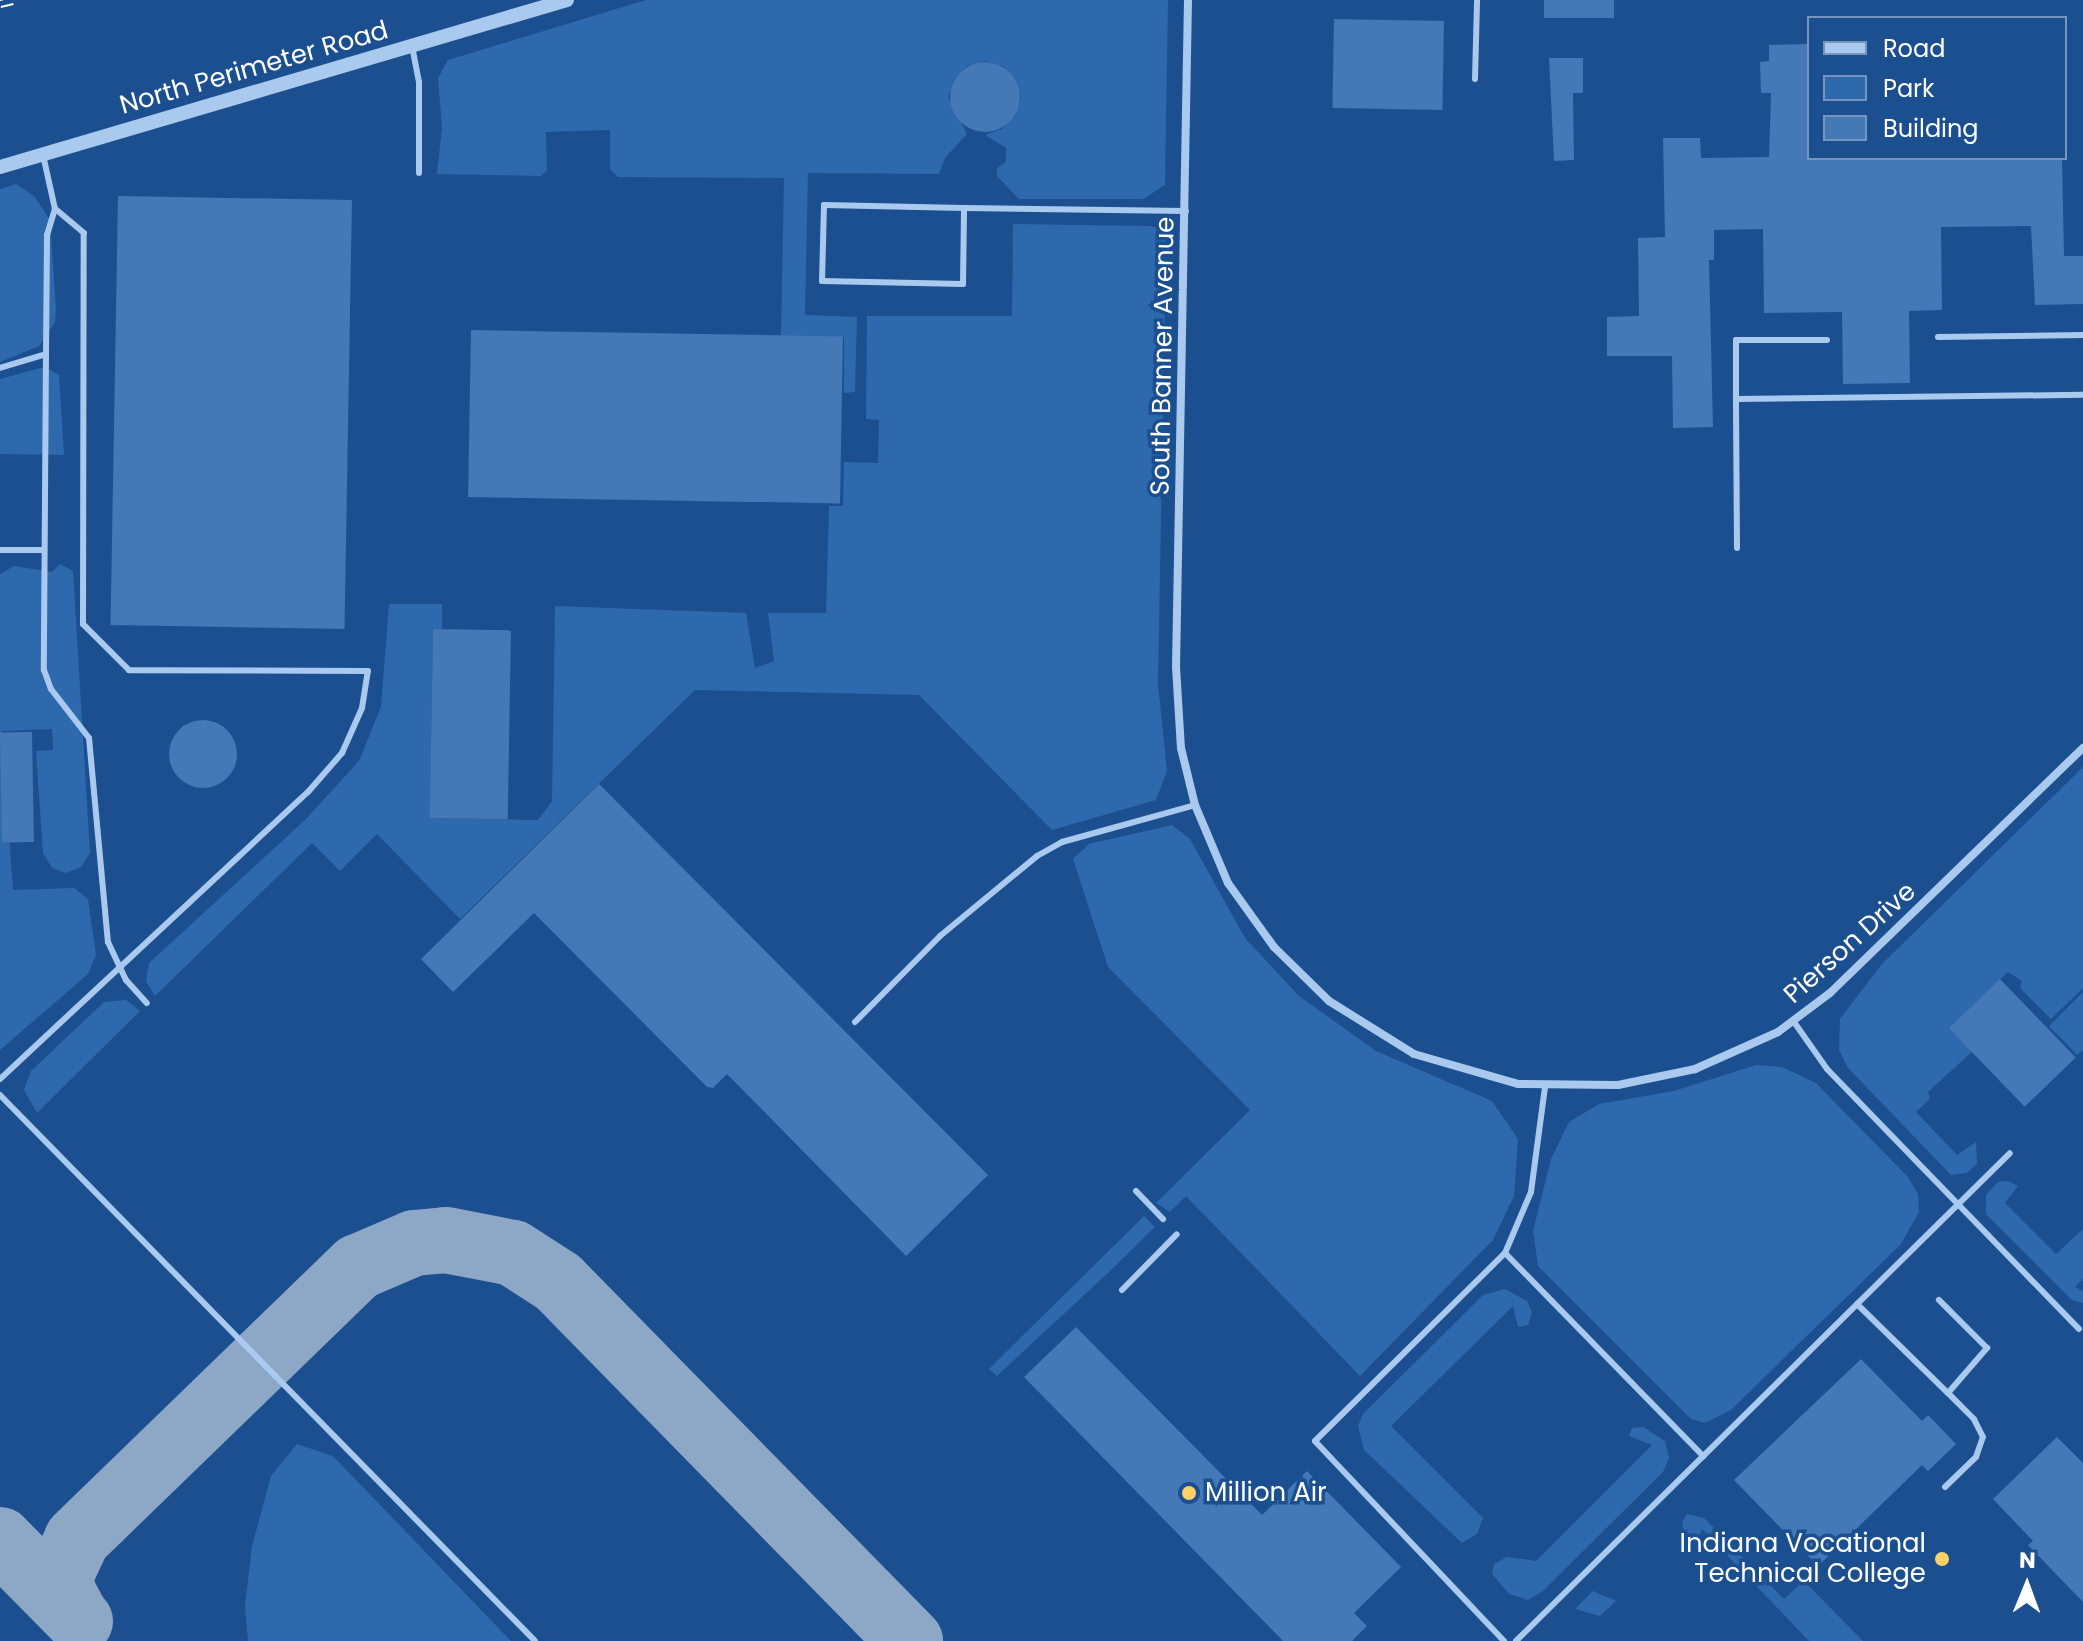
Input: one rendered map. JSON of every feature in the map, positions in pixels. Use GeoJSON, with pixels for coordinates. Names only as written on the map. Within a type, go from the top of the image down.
{"type":"FeatureCollection","features":[{"type":"Feature","properties":{"kind":"street","name":"North Perimeter Road"},"geometry":{"type":"LineString","coordinates":[[0,167],[567,0]]}},
{"type":"Feature","properties":{"kind":"street","name":"South Banner Avenue"},"geometry":{"type":"LineString","coordinates":[[1177,713],[1188,0]]}},
{"type":"Feature","properties":{"kind":"street","name":"Pierson Drive"},"geometry":{"type":"LineString","coordinates":[[1177,713],[1195,805],[1218,863],[1245,911],[1274,947],[1336,1006],[1395,1045],[1439,1064],[1545,1087],[1618,1085],[1673,1075],[1741,1052],[1794,1022],[1830,993],[2083,748]]}},
{"type":"Feature","properties":{"kind":"lane"},"geometry":{"type":"LineString","coordinates":[[1475,79],[1477,0]]}},
{"type":"Feature","properties":{"kind":"lane"},"geometry":{"type":"LineString","coordinates":[[412,46],[419,82],[419,173]]}},
{"type":"Feature","properties":{"kind":"lane"},"geometry":{"type":"LineString","coordinates":[[43,155],[55,209],[47,235],[44,670],[51,689],[89,738],[103,917],[119,966],[147,1003]]}},
{"type":"Feature","properties":{"kind":"lane"},"geometry":{"type":"LineString","coordinates":[[964,208],[963,284],[822,281],[824,205],[1186,211]]}},
{"type":"Feature","properties":{"kind":"lane"},"geometry":{"type":"LineString","coordinates":[[0,1079],[308,792],[342,753],[362,708],[368,671],[129,670],[83,624],[84,233],[55,209]]}},
{"type":"Feature","properties":{"kind":"lane"},"geometry":{"type":"LineString","coordinates":[[1938,337],[2083,335]]}},
{"type":"Feature","properties":{"kind":"lane"},"geometry":{"type":"LineString","coordinates":[[1737,548],[1736,340],[1827,340]]}},
{"type":"Feature","properties":{"kind":"lane"},"geometry":{"type":"LineString","coordinates":[[0,368],[46,354]]}},
{"type":"Feature","properties":{"kind":"lane"},"geometry":{"type":"LineString","coordinates":[[1736,399],[2083,395]]}},
{"type":"Feature","properties":{"kind":"lane"},"geometry":{"type":"LineString","coordinates":[[0,550],[44,550]]}},
{"type":"Feature","properties":{"kind":"lane"},"geometry":{"type":"LineString","coordinates":[[855,1022],[940,936],[1037,856],[1062,842],[1195,805]]}},
{"type":"Feature","properties":{"kind":"lane"},"geometry":{"type":"LineString","coordinates":[[1794,1022],[1827,1069],[2079,1329]]}},
{"type":"Feature","properties":{"kind":"lane"},"geometry":{"type":"LineString","coordinates":[[1504,1641],[1315,1441],[1505,1253],[1531,1192],[1545,1087]]}},
{"type":"Feature","properties":{"kind":"lane"},"geometry":{"type":"LineString","coordinates":[[0,1095],[535,1641]]}},
{"type":"Feature","properties":{"kind":"lane"},"geometry":{"type":"LineString","coordinates":[[1516,1641],[2010,1153]]}},
{"type":"Feature","properties":{"kind":"lane"},"geometry":{"type":"LineString","coordinates":[[1136,1191],[1163,1219]]}},
{"type":"Feature","properties":{"kind":"lane"},"geometry":{"type":"LineString","coordinates":[[1122,1290],[1177,1234]]}},
{"type":"Feature","properties":{"kind":"lane"},"geometry":{"type":"LineString","coordinates":[[1505,1253],[1703,1456]]}},
{"type":"Feature","properties":{"kind":"lane"},"geometry":{"type":"LineString","coordinates":[[1939,1300],[1987,1348],[1948,1393]]}},
{"type":"Feature","properties":{"kind":"lane"},"geometry":{"type":"LineString","coordinates":[[1857,1304],[1974,1419],[1983,1437],[1976,1457],[1945,1487]]}},
{"type":"Feature","properties":{"kind":"green space"},"geometry":{"type":"Polygon","coordinates":[[[646,0],[1168,0],[1165,185],[1143,199],[1019,199],[997,176],[997,168],[1006,162],[1006,148],[985,135],[1002,129],[1015,116],[1021,98],[1016,80],[1003,66],[985,61],[967,66],[954,79],[948,97],[967,134],[945,158],[939,174],[808,173],[805,315],[857,317],[855,392],[844,393],[844,337],[781,336],[784,178],[618,177],[610,169],[610,130],[546,132],[547,170],[541,176],[437,174],[442,128],[438,78],[448,60],[646,0]]]}},
{"type":"Feature","properties":{"kind":"green space"},"geometry":{"type":"Polygon","coordinates":[[[16,184],[34,196],[50,220],[55,322],[39,346],[0,362],[0,189],[16,184]]]}},
{"type":"Feature","properties":{"kind":"green space"},"geometry":{"type":"Polygon","coordinates":[[[1013,224],[1150,226],[1159,228],[1166,241],[1158,684],[1167,771],[1156,800],[1052,830],[919,695],[695,690],[460,919],[377,834],[340,871],[312,843],[155,996],[146,981],[149,963],[305,820],[359,761],[381,707],[389,604],[442,604],[442,629],[433,629],[430,818],[538,820],[552,801],[555,606],[746,613],[755,668],[774,661],[768,613],[826,613],[829,506],[843,506],[844,462],[878,463],[879,420],[866,419],[867,316],[1012,316],[1013,224]]]}},
{"type":"Feature","properties":{"kind":"green space"},"geometry":{"type":"Polygon","coordinates":[[[44,367],[59,375],[64,455],[0,454],[0,379],[44,367]]]}},
{"type":"Feature","properties":{"kind":"green space"},"geometry":{"type":"Polygon","coordinates":[[[60,564],[73,571],[90,853],[81,867],[66,873],[52,868],[43,853],[36,751],[53,750],[52,729],[2,731],[13,890],[74,888],[88,899],[96,955],[88,974],[0,1050],[0,574],[14,566],[52,572],[60,564]]]}},
{"type":"Feature","properties":{"kind":"green space"},"geometry":{"type":"Polygon","coordinates":[[[2083,767],[2083,988],[2051,1019],[2020,988],[2022,981],[2008,972],[1952,1027],[1974,1050],[1928,1092],[1930,1099],[1916,1112],[1957,1155],[1976,1142],[1977,1164],[1967,1173],[1951,1175],[1848,1068],[1839,1050],[1840,1019],[1881,965],[2083,767]]]}},
{"type":"Feature","properties":{"kind":"green space"},"geometry":{"type":"Polygon","coordinates":[[[1172,825],[1190,839],[1245,938],[1299,996],[1376,1051],[1492,1101],[1518,1139],[1514,1196],[1493,1240],[1360,1376],[1186,1196],[1170,1212],[1156,1203],[1250,1110],[1108,967],[1073,859],[1089,844],[1172,825]]]}},
{"type":"Feature","properties":{"kind":"green space"},"geometry":{"type":"Polygon","coordinates":[[[2083,992],[2083,1050],[2077,1055],[2049,1026],[2083,992]]]}},
{"type":"Feature","properties":{"kind":"green space"},"geometry":{"type":"Polygon","coordinates":[[[126,1000],[140,1011],[37,1113],[24,1090],[31,1071],[104,1002],[126,1000]]]}},
{"type":"Feature","properties":{"kind":"green space"},"geometry":{"type":"Polygon","coordinates":[[[1756,1065],[1782,1067],[1816,1083],[1908,1177],[1918,1194],[1919,1212],[1901,1244],[1731,1410],[1705,1423],[1691,1419],[1538,1266],[1533,1231],[1551,1159],[1569,1122],[1599,1104],[1674,1091],[1756,1065]]]}},
{"type":"Feature","properties":{"kind":"green space"},"geometry":{"type":"Polygon","coordinates":[[[2008,1181],[2018,1186],[2005,1203],[2056,1254],[2083,1229],[2083,1279],[2075,1287],[2083,1291],[2083,1303],[2072,1300],[1986,1214],[1986,1195],[1998,1182],[2008,1181]]]}},
{"type":"Feature","properties":{"kind":"green space"},"geometry":{"type":"Polygon","coordinates":[[[1144,1216],[1155,1227],[997,1376],[989,1369],[1144,1216]]]}},
{"type":"Feature","properties":{"kind":"green space"},"geometry":{"type":"Polygon","coordinates":[[[1505,1289],[1527,1301],[1532,1313],[1528,1325],[1518,1327],[1513,1306],[1391,1426],[1483,1518],[1477,1534],[1462,1543],[1364,1450],[1358,1426],[1363,1414],[1483,1295],[1505,1289]]]}},
{"type":"Feature","properties":{"kind":"green space"},"geometry":{"type":"Polygon","coordinates":[[[1643,1427],[1665,1441],[1669,1458],[1663,1472],[1543,1591],[1528,1600],[1509,1594],[1492,1574],[1494,1564],[1507,1557],[1536,1561],[1652,1445],[1629,1436],[1632,1428],[1643,1427]]]}},
{"type":"Feature","properties":{"kind":"green space"},"geometry":{"type":"Polygon","coordinates":[[[297,1444],[333,1456],[511,1641],[248,1641],[245,1606],[252,1546],[271,1476],[297,1444]]]}},
{"type":"Feature","properties":{"kind":"green space"},"geometry":{"type":"Polygon","coordinates":[[[1687,1514],[1704,1518],[1784,1599],[1804,1581],[1863,1641],[1809,1641],[1702,1529],[1696,1544],[1686,1542],[1682,1522],[1687,1514]]]}},
{"type":"Feature","properties":{"kind":"green space"},"geometry":{"type":"Polygon","coordinates":[[[1593,1591],[1616,1601],[1600,1616],[1575,1609],[1593,1591]]]}},
{"type":"Feature","properties":{"kind":"building"},"geometry":{"type":"Polygon","coordinates":[[[1544,0],[1614,0],[1614,18],[1544,18],[1544,0]]]}},
{"type":"Feature","properties":{"kind":"building"},"geometry":{"type":"Polygon","coordinates":[[[1334,19],[1444,21],[1442,110],[1332,108],[1334,19]]]}},
{"type":"Feature","properties":{"kind":"building"},"geometry":{"type":"Polygon","coordinates":[[[1807,44],[1807,160],[2062,160],[2064,256],[2083,256],[2083,304],[2035,305],[2031,226],[1941,227],[1942,310],[1909,311],[1910,383],[1843,384],[1842,312],[1764,313],[1763,229],[1714,230],[1714,260],[1709,260],[1713,427],[1673,428],[1672,356],[1607,356],[1607,317],[1639,316],[1638,238],[1665,237],[1663,138],[1700,138],[1701,158],[1769,157],[1771,93],[1761,93],[1760,62],[1769,61],[1769,45],[1807,44]]]}},
{"type":"Feature","properties":{"kind":"building"},"geometry":{"type":"Polygon","coordinates":[[[1549,58],[1583,58],[1583,93],[1573,93],[1574,160],[1554,161],[1549,58]]]}},
{"type":"Feature","properties":{"kind":"building"},"geometry":{"type":"Polygon","coordinates":[[[992,62],[1014,77],[1020,97],[1018,111],[1010,122],[999,130],[978,132],[960,122],[952,111],[950,90],[960,72],[971,64],[992,62]]]}},
{"type":"Feature","properties":{"kind":"building"},"geometry":{"type":"Polygon","coordinates":[[[118,196],[352,200],[344,629],[111,625],[118,196]]]}},
{"type":"Feature","properties":{"kind":"building"},"geometry":{"type":"Polygon","coordinates":[[[471,330],[843,336],[840,503],[468,497],[471,330]]]}},
{"type":"Feature","properties":{"kind":"building"},"geometry":{"type":"Polygon","coordinates":[[[433,629],[511,630],[508,819],[430,818],[433,629]]]}},
{"type":"Feature","properties":{"kind":"building"},"geometry":{"type":"Polygon","coordinates":[[[196,720],[210,720],[222,725],[232,735],[237,754],[232,773],[222,783],[210,788],[196,788],[184,783],[174,773],[169,761],[169,747],[174,735],[184,725],[196,720]]]}},
{"type":"Feature","properties":{"kind":"building"},"geometry":{"type":"Polygon","coordinates":[[[32,732],[34,842],[2,843],[0,733],[32,732]]]}},
{"type":"Feature","properties":{"kind":"building"},"geometry":{"type":"Polygon","coordinates":[[[599,784],[988,1175],[906,1256],[727,1074],[713,1088],[707,1087],[534,913],[453,992],[421,959],[599,784]]]}},
{"type":"Feature","properties":{"kind":"building"},"geometry":{"type":"Polygon","coordinates":[[[2000,979],[2076,1057],[2025,1107],[1949,1028],[2000,979]]]}},
{"type":"Feature","properties":{"kind":"building","name":"Million Air"},"geometry":{"type":"Polygon","coordinates":[[[1076,1327],[1262,1515],[1307,1471],[1401,1567],[1354,1613],[1367,1626],[1352,1641],[1283,1641],[1024,1377],[1076,1327]]]}},
{"type":"Feature","properties":{"kind":"building"},"geometry":{"type":"Polygon","coordinates":[[[1861,1359],[1922,1421],[1928,1415],[1956,1444],[1928,1471],[1922,1465],[1818,1566],[1734,1480],[1861,1359]]]}},
{"type":"Feature","properties":{"kind":"building"},"geometry":{"type":"Polygon","coordinates":[[[2057,1437],[2083,1463],[2083,1602],[2028,1545],[2033,1541],[1993,1499],[2057,1437]]]}},
{"type":"Feature","properties":{"kind":"taxiway"},"geometry":{"type":"LineString","coordinates":[[75,1615],[62,1591],[61,1574],[77,1539],[358,1267],[414,1243],[446,1240],[513,1253],[558,1282],[910,1641]]}},
{"type":"Feature","properties":{"kind":"taxiway"},"geometry":{"type":"LineString","coordinates":[[0,1540],[80,1621]]}},
{"type":"Feature","properties":{"kind":"railway"},"geometry":{"type":"LineString","coordinates":[[0,3],[13,0]]}},
{"type":"Feature","properties":{"kind":"place","name":"Million Air"},"geometry":{"type":"Point","coordinates":[1189,1493]}},
{"type":"Feature","properties":{"kind":"place","name":"Indiana Vocational Technical College"},"geometry":{"type":"Point","coordinates":[1942,1559]}}]}
